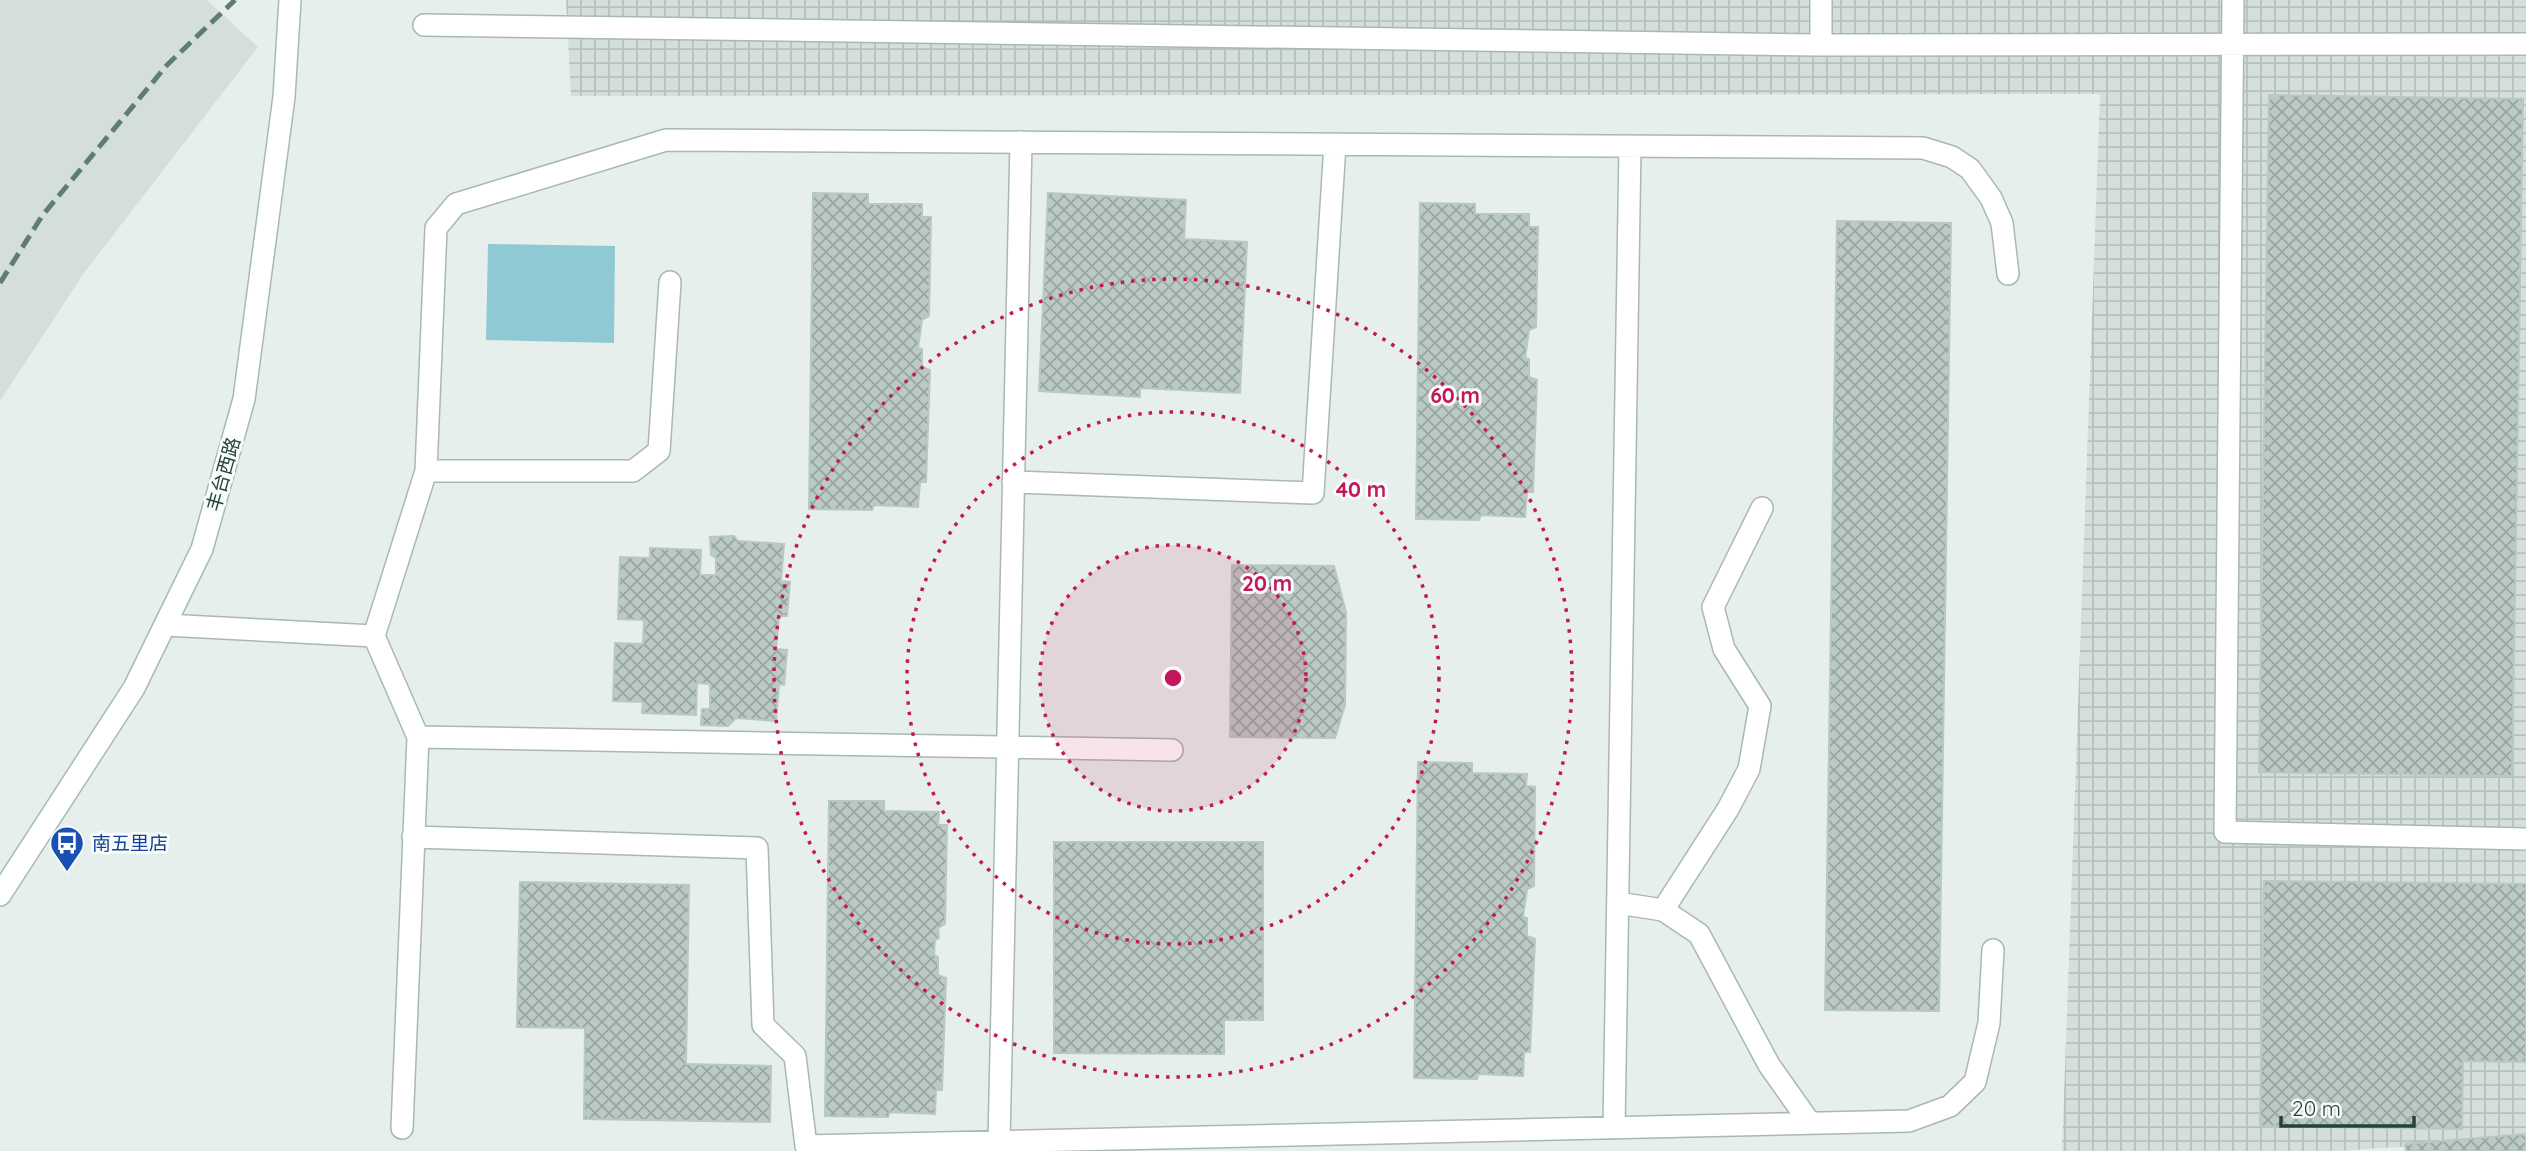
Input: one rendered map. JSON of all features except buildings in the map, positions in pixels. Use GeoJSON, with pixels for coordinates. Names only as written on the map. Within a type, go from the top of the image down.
{"type":"FeatureCollection","features":[{"type":"Feature","properties":{"kind":"street","name":"丰台西路"},"geometry":{"type":"LineString","coordinates":[[0,895],[134,688],[202,549],[244,399],[284,97],[290,0]]}},
{"type":"Feature","properties":{"kind":"street"},"geometry":{"type":"LineString","coordinates":[[1821,0],[1821,45]]}},
{"type":"Feature","properties":{"kind":"street"},"geometry":{"type":"LineString","coordinates":[[2233,0],[2225,832],[2526,839]]}},
{"type":"Feature","properties":{"kind":"street"},"geometry":{"type":"LineString","coordinates":[[424,25],[1821,45],[2526,44]]}},
{"type":"Feature","properties":{"kind":"street"},"geometry":{"type":"LineString","coordinates":[[402,1128],[418,737],[374,636],[426,471],[436,228],[456,204],[666,140],[1923,148],[1952,157],[1970,169],[1990,198],[2002,223],[2008,274]]}},
{"type":"Feature","properties":{"kind":"street"},"geometry":{"type":"LineString","coordinates":[[999,1142],[1021,142]]}},
{"type":"Feature","properties":{"kind":"street"},"geometry":{"type":"LineString","coordinates":[[1013,482],[1313,493],[1335,144]]}},
{"type":"Feature","properties":{"kind":"street"},"geometry":{"type":"LineString","coordinates":[[1614,1128],[1630,146]]}},
{"type":"Feature","properties":{"kind":"street"},"geometry":{"type":"LineString","coordinates":[[426,471],[633,471],[659,450],[670,282]]}},
{"type":"Feature","properties":{"kind":"street"},"geometry":{"type":"LineString","coordinates":[[1663,910],[1728,809],[1749,769],[1760,706],[1724,649],[1713,607],[1762,508]]}},
{"type":"Feature","properties":{"kind":"street"},"geometry":{"type":"LineString","coordinates":[[165,625],[374,636]]}},
{"type":"Feature","properties":{"kind":"street"},"geometry":{"type":"LineString","coordinates":[[418,737],[1172,750]]}},
{"type":"Feature","properties":{"kind":"street"},"geometry":{"type":"LineString","coordinates":[[414,837],[757,848],[764,1025],[795,1056],[806,1146],[1909,1121],[1950,1106],[1975,1082],[1989,1023],[1993,950]]}},
{"type":"Feature","properties":{"kind":"street"},"geometry":{"type":"LineString","coordinates":[[1618,902],[1663,910],[1699,934],[1769,1065],[1810,1123]]}},
{"type":"Feature","properties":{"kind":"shaded area"},"geometry":{"type":"Polygon","coordinates":[[[0,0],[207,0],[258,47],[84,273],[0,401],[0,0]]]}},
{"type":"Feature","properties":{"kind":"shaded area"},"geometry":{"type":"Polygon","coordinates":[[[566,0],[2526,0],[2526,1139],[2337,1151],[2062,1151],[2100,94],[571,96],[566,0]]]}},
{"type":"Feature","properties":{"kind":"water"},"geometry":{"type":"Polygon","coordinates":[[[488,244],[615,246],[614,343],[486,340],[488,244]]]}},
{"type":"Feature","properties":{"kind":"railway"},"geometry":{"type":"LineString","coordinates":[[0,283],[42,216],[167,65],[235,0]]}},
{"type":"Feature","properties":{"kind":"place","name":"南五里店"},"geometry":{"type":"Point","coordinates":[67,873]}}]}
